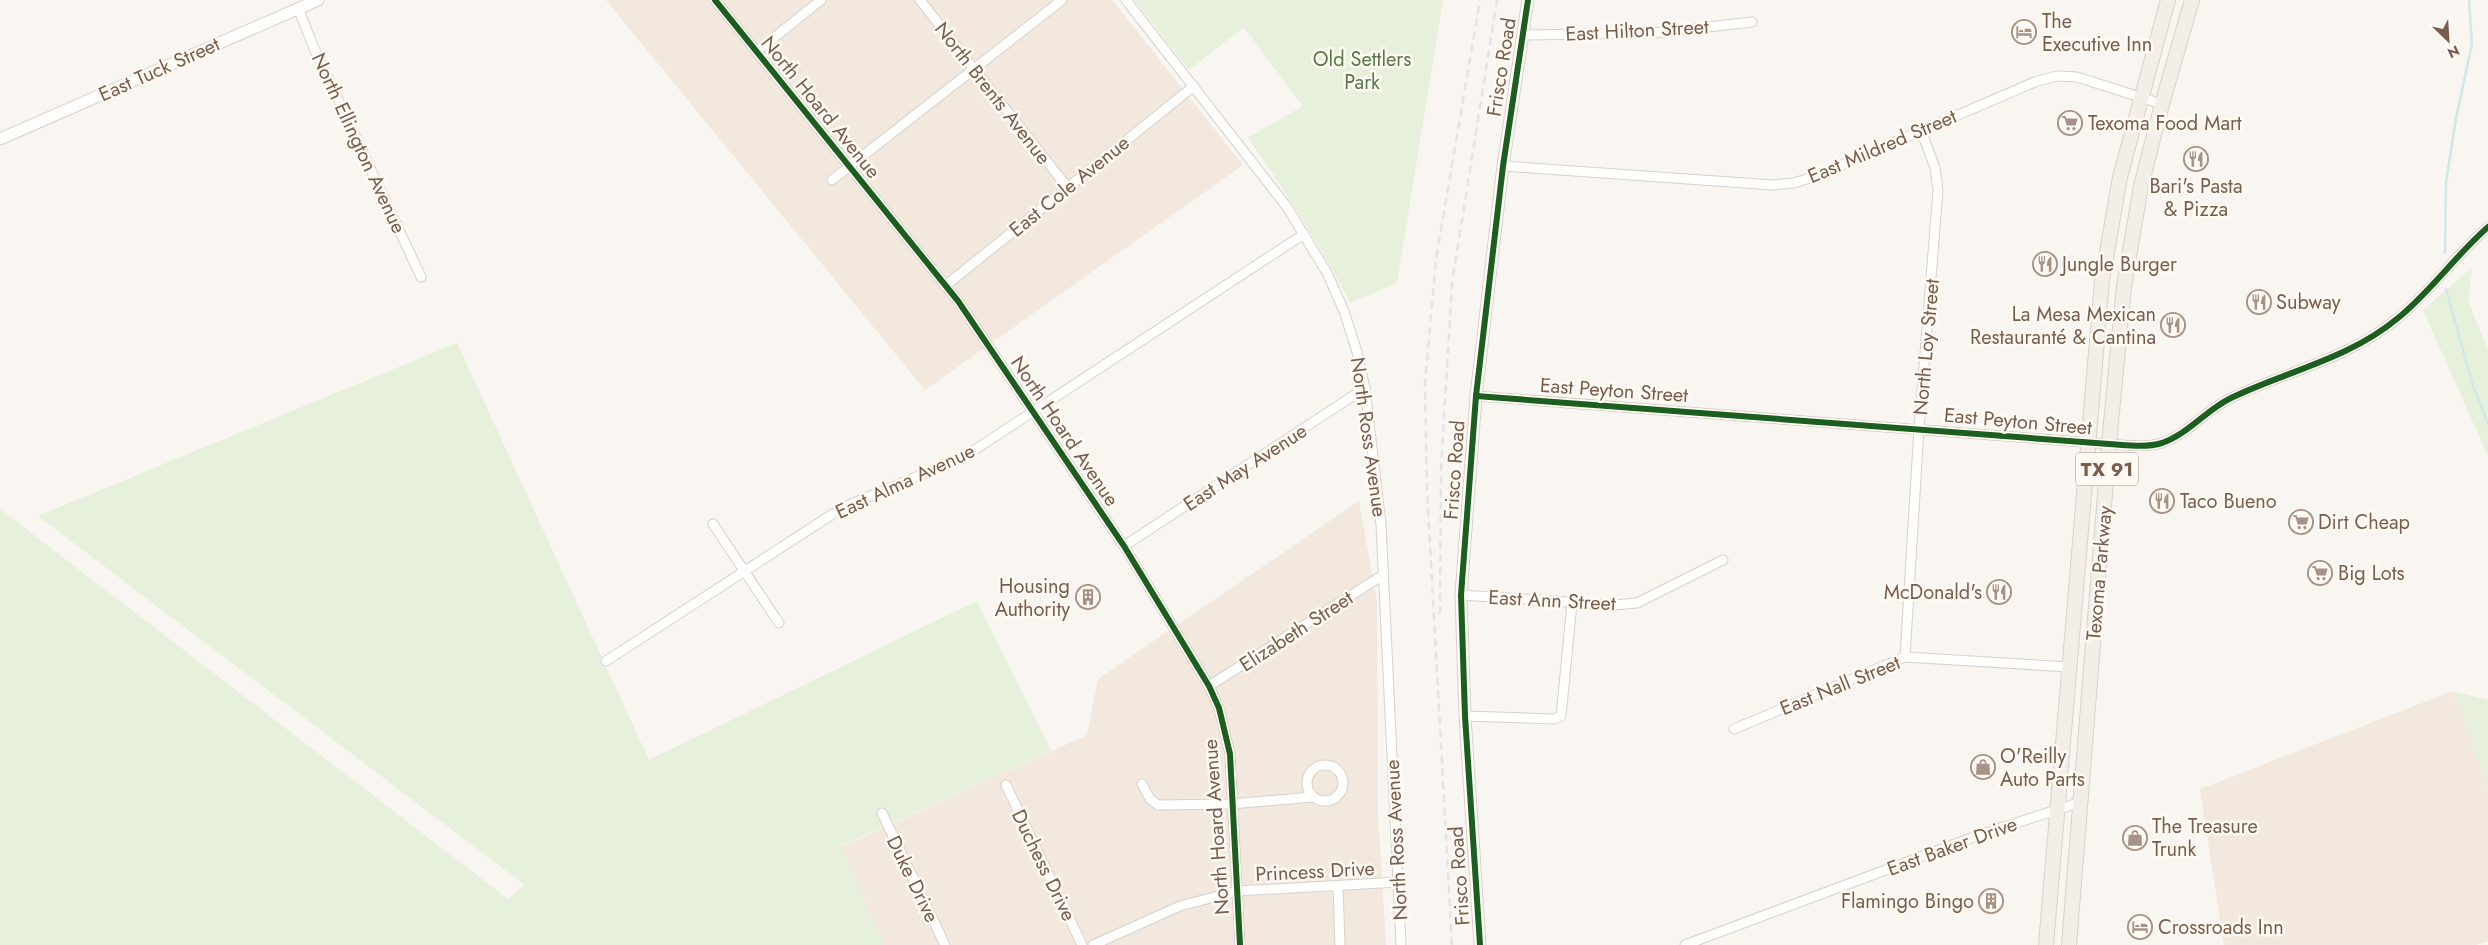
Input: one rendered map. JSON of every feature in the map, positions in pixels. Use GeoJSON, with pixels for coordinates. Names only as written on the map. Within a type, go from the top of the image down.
{"type":"FeatureCollection","features":[{"type":"Feature","properties":{"kind":"main road","name":"Texoma Parkway"},"geometry":{"type":"LineString","coordinates":[[2046,945],[2102,281],[2120,177],[2168,0]]}},
{"type":"Feature","properties":{"kind":"main road","name":"Texoma Parkway"},"geometry":{"type":"LineString","coordinates":[[2069,945],[2109,444],[2124,286],[2141,186],[2192,0]]}},
{"type":"Feature","properties":{"kind":"street","name":"East Tuck Street"},"geometry":{"type":"LineString","coordinates":[[0,139],[318,0]]}},
{"type":"Feature","properties":{"kind":"street","name":"North Hoard Avenue"},"geometry":{"type":"LineString","coordinates":[[715,0],[946,286],[1124,546],[1209,686],[1219,708],[1230,754],[1231,804],[1240,945]]}},
{"type":"Feature","properties":{"kind":"street"},"geometry":{"type":"LineString","coordinates":[[756,52],[822,0]]}},
{"type":"Feature","properties":{"kind":"street","name":"North Brents Avenue"},"geometry":{"type":"LineString","coordinates":[[920,0],[1067,187]]}},
{"type":"Feature","properties":{"kind":"street"},"geometry":{"type":"LineString","coordinates":[[832,180],[975,70],[1062,0]]}},
{"type":"Feature","properties":{"kind":"street","name":"North Ross Avenue"},"geometry":{"type":"LineString","coordinates":[[1126,0],[1268,180],[1304,234],[1327,273],[1344,311],[1357,352],[1365,388],[1381,524],[1401,945]]}},
{"type":"Feature","properties":{"kind":"street","name":"Frisco Road"},"geometry":{"type":"LineString","coordinates":[[1480,945],[1466,716],[1461,595],[1476,396],[1503,166],[1528,0]]}},
{"type":"Feature","properties":{"kind":"street","name":"North Ellington Avenue"},"geometry":{"type":"LineString","coordinates":[[298,8],[314,48],[421,276]]}},
{"type":"Feature","properties":{"kind":"street","name":"East Hilton Street"},"geometry":{"type":"LineString","coordinates":[[1522,35],[1654,33],[1752,22]]}},
{"type":"Feature","properties":{"kind":"street","name":"East Mildred Street"},"geometry":{"type":"LineString","coordinates":[[1503,166],[1773,185],[1794,183],[1816,176],[2037,82],[2058,76],[2077,77],[2162,104]]}},
{"type":"Feature","properties":{"kind":"street","name":"East Cole Avenue"},"geometry":{"type":"LineString","coordinates":[[946,286],[1194,86]]}},
{"type":"Feature","properties":{"kind":"street","name":"North Loy Street"},"geometry":{"type":"LineString","coordinates":[[1905,657],[1919,429],[1938,190],[1935,168],[1921,130]]}},
{"type":"Feature","properties":{"kind":"street","name":"East Peyton Street"},"geometry":{"type":"LineString","coordinates":[[1476,396],[2088,443],[2147,445],[2162,442],[2181,433],[2230,398],[2322,362],[2358,344],[2397,319],[2488,227]]}},
{"type":"Feature","properties":{"kind":"street","name":"East Alma Avenue"},"geometry":{"type":"LineString","coordinates":[[606,662],[842,508],[937,470],[976,449],[1304,234]]}},
{"type":"Feature","properties":{"kind":"street","name":"East May Avenue"},"geometry":{"type":"LineString","coordinates":[[1124,546],[1365,388]]}},
{"type":"Feature","properties":{"kind":"street"},"geometry":{"type":"LineString","coordinates":[[713,524],[779,623]]}},
{"type":"Feature","properties":{"kind":"street","name":"East Ann Street"},"geometry":{"type":"LineString","coordinates":[[1461,595],[1614,605],[1637,603],[1723,560]]}},
{"type":"Feature","properties":{"kind":"street","name":"Elizabeth Street"},"geometry":{"type":"LineString","coordinates":[[1209,686],[1383,575]]}},
{"type":"Feature","properties":{"kind":"street"},"geometry":{"type":"LineString","coordinates":[[1466,716],[1554,719],[1561,716],[1572,602]]}},
{"type":"Feature","properties":{"kind":"street","name":"East Nall Street"},"geometry":{"type":"LineString","coordinates":[[1734,729],[1905,657],[2069,667]]}},
{"type":"Feature","properties":{"kind":"street"},"geometry":{"type":"LineString","coordinates":[[1142,784],[1150,799],[1158,805],[1231,804],[1313,797],[1323,801],[1334,798],[1342,790],[1343,778],[1336,768],[1324,764],[1312,768],[1308,773],[1306,786],[1313,797]]}},
{"type":"Feature","properties":{"kind":"street","name":"Duchess Drive"},"geometry":{"type":"LineString","coordinates":[[1006,785],[1082,945]]}},
{"type":"Feature","properties":{"kind":"street","name":"East Baker Drive"},"geometry":{"type":"LineString","coordinates":[[1684,945],[2057,808],[2081,802]]}},
{"type":"Feature","properties":{"kind":"street","name":"Duke Drive"},"geometry":{"type":"LineString","coordinates":[[882,813],[945,945]]}},
{"type":"Feature","properties":{"kind":"street","name":"Princess Drive"},"geometry":{"type":"LineString","coordinates":[[1093,945],[1180,906],[1237,891],[1399,882]]}},
{"type":"Feature","properties":{"kind":"street"},"geometry":{"type":"LineString","coordinates":[[1338,886],[1340,945]]}},
{"type":"Feature","properties":{"kind":"shaded area"},"geometry":{"type":"Polygon","coordinates":[[[606,0],[1112,0],[1243,165],[925,390],[606,0]]]}},
{"type":"Feature","properties":{"kind":"shaded area"},"geometry":{"type":"Polygon","coordinates":[[[1359,501],[1377,602],[1378,813],[1386,945],[884,945],[841,847],[1087,735],[1098,679],[1359,501]]]}},
{"type":"Feature","properties":{"kind":"shaded area"},"geometry":{"type":"Polygon","coordinates":[[[2453,691],[2488,787],[2488,941],[2476,945],[2224,945],[2200,789],[2453,691]]]}},
{"type":"Feature","properties":{"kind":"green space","name":"Old Settlers Park"},"geometry":{"type":"Polygon","coordinates":[[[1134,0],[1443,0],[1397,283],[1350,303],[1302,219],[1248,138],[1303,106],[1244,27],[1189,70],[1134,0]]]}},
{"type":"Feature","properties":{"kind":"green space"},"geometry":{"type":"Polygon","coordinates":[[[2472,268],[2468,300],[2488,351],[2488,456],[2423,310],[2472,268]]]}},
{"type":"Feature","properties":{"kind":"green space"},"geometry":{"type":"Polygon","coordinates":[[[457,343],[649,760],[977,601],[1051,751],[841,846],[884,945],[0,945],[0,509],[508,899],[525,885],[38,516],[457,343]]]}},
{"type":"Feature","properties":{"kind":"green space"},"geometry":{"type":"Polygon","coordinates":[[[2453,691],[2488,700],[2488,787],[2453,691]]]}},
{"type":"Feature","properties":{"kind":"waterway"},"geometry":{"type":"LineString","coordinates":[[2445,253],[2446,183],[2456,118],[2472,44],[2469,0]]}},
{"type":"Feature","properties":{"kind":"waterway"},"geometry":{"type":"LineString","coordinates":[[2446,289],[2473,386],[2488,424]]}},
{"type":"Feature","properties":{"kind":"railway"},"geometry":{"type":"LineString","coordinates":[[1452,945],[1427,490],[1425,382],[1436,259],[1480,0]]}},
{"type":"Feature","properties":{"kind":"railway"},"geometry":{"type":"LineString","coordinates":[[1440,614],[1441,468],[1452,283],[1497,0]]}},
{"type":"Feature","properties":{"kind":"cycle path"},"geometry":{"type":"LineString","coordinates":[[715,0],[958,301],[1124,546],[1209,686],[1219,708],[1230,754],[1240,945]]}},
{"type":"Feature","properties":{"kind":"cycle path"},"geometry":{"type":"LineString","coordinates":[[1480,945],[1465,716],[1461,595],[1476,396],[1503,166],[1528,0]]}},
{"type":"Feature","properties":{"kind":"cycle path"},"geometry":{"type":"LineString","coordinates":[[1476,396],[2122,445],[2156,445],[2180,434],[2231,398],[2338,354],[2379,332],[2398,318],[2433,285],[2465,249],[2488,227]]}},
{"type":"Feature","properties":{"kind":"place","name":"The Executive Inn"},"geometry":{"type":"Point","coordinates":[2024,32]}},
{"type":"Feature","properties":{"kind":"place","name":"Texoma Food Mart"},"geometry":{"type":"Point","coordinates":[2070,123]}},
{"type":"Feature","properties":{"kind":"place","name":"Bari's Pasta & Pizza"},"geometry":{"type":"Point","coordinates":[2196,159]}},
{"type":"Feature","properties":{"kind":"place","name":"Jungle Burger"},"geometry":{"type":"Point","coordinates":[2045,264]}},
{"type":"Feature","properties":{"kind":"place","name":"Subway"},"geometry":{"type":"Point","coordinates":[2259,302]}},
{"type":"Feature","properties":{"kind":"place","name":"La Mesa Mexican Restauranté & Cantina"},"geometry":{"type":"Point","coordinates":[2173,325]}},
{"type":"Feature","properties":{"kind":"place","name":"Taco Bueno"},"geometry":{"type":"Point","coordinates":[2162,501]}},
{"type":"Feature","properties":{"kind":"place","name":"Dirt Cheap"},"geometry":{"type":"Point","coordinates":[2301,522]}},
{"type":"Feature","properties":{"kind":"place","name":"Big Lots"},"geometry":{"type":"Point","coordinates":[2320,573]}},
{"type":"Feature","properties":{"kind":"place","name":"McDonald's"},"geometry":{"type":"Point","coordinates":[1999,592]}},
{"type":"Feature","properties":{"kind":"place","name":"Housing Authority"},"geometry":{"type":"Point","coordinates":[1088,597]}},
{"type":"Feature","properties":{"kind":"place","name":"O'Reilly Auto Parts"},"geometry":{"type":"Point","coordinates":[1983,767]}},
{"type":"Feature","properties":{"kind":"place","name":"The Treasure Trunk"},"geometry":{"type":"Point","coordinates":[2135,838]}},
{"type":"Feature","properties":{"kind":"place","name":"Flamingo Bingo"},"geometry":{"type":"Point","coordinates":[1991,901]}},
{"type":"Feature","properties":{"kind":"place","name":"Crossroads Inn"},"geometry":{"type":"Point","coordinates":[2140,927]}}]}
